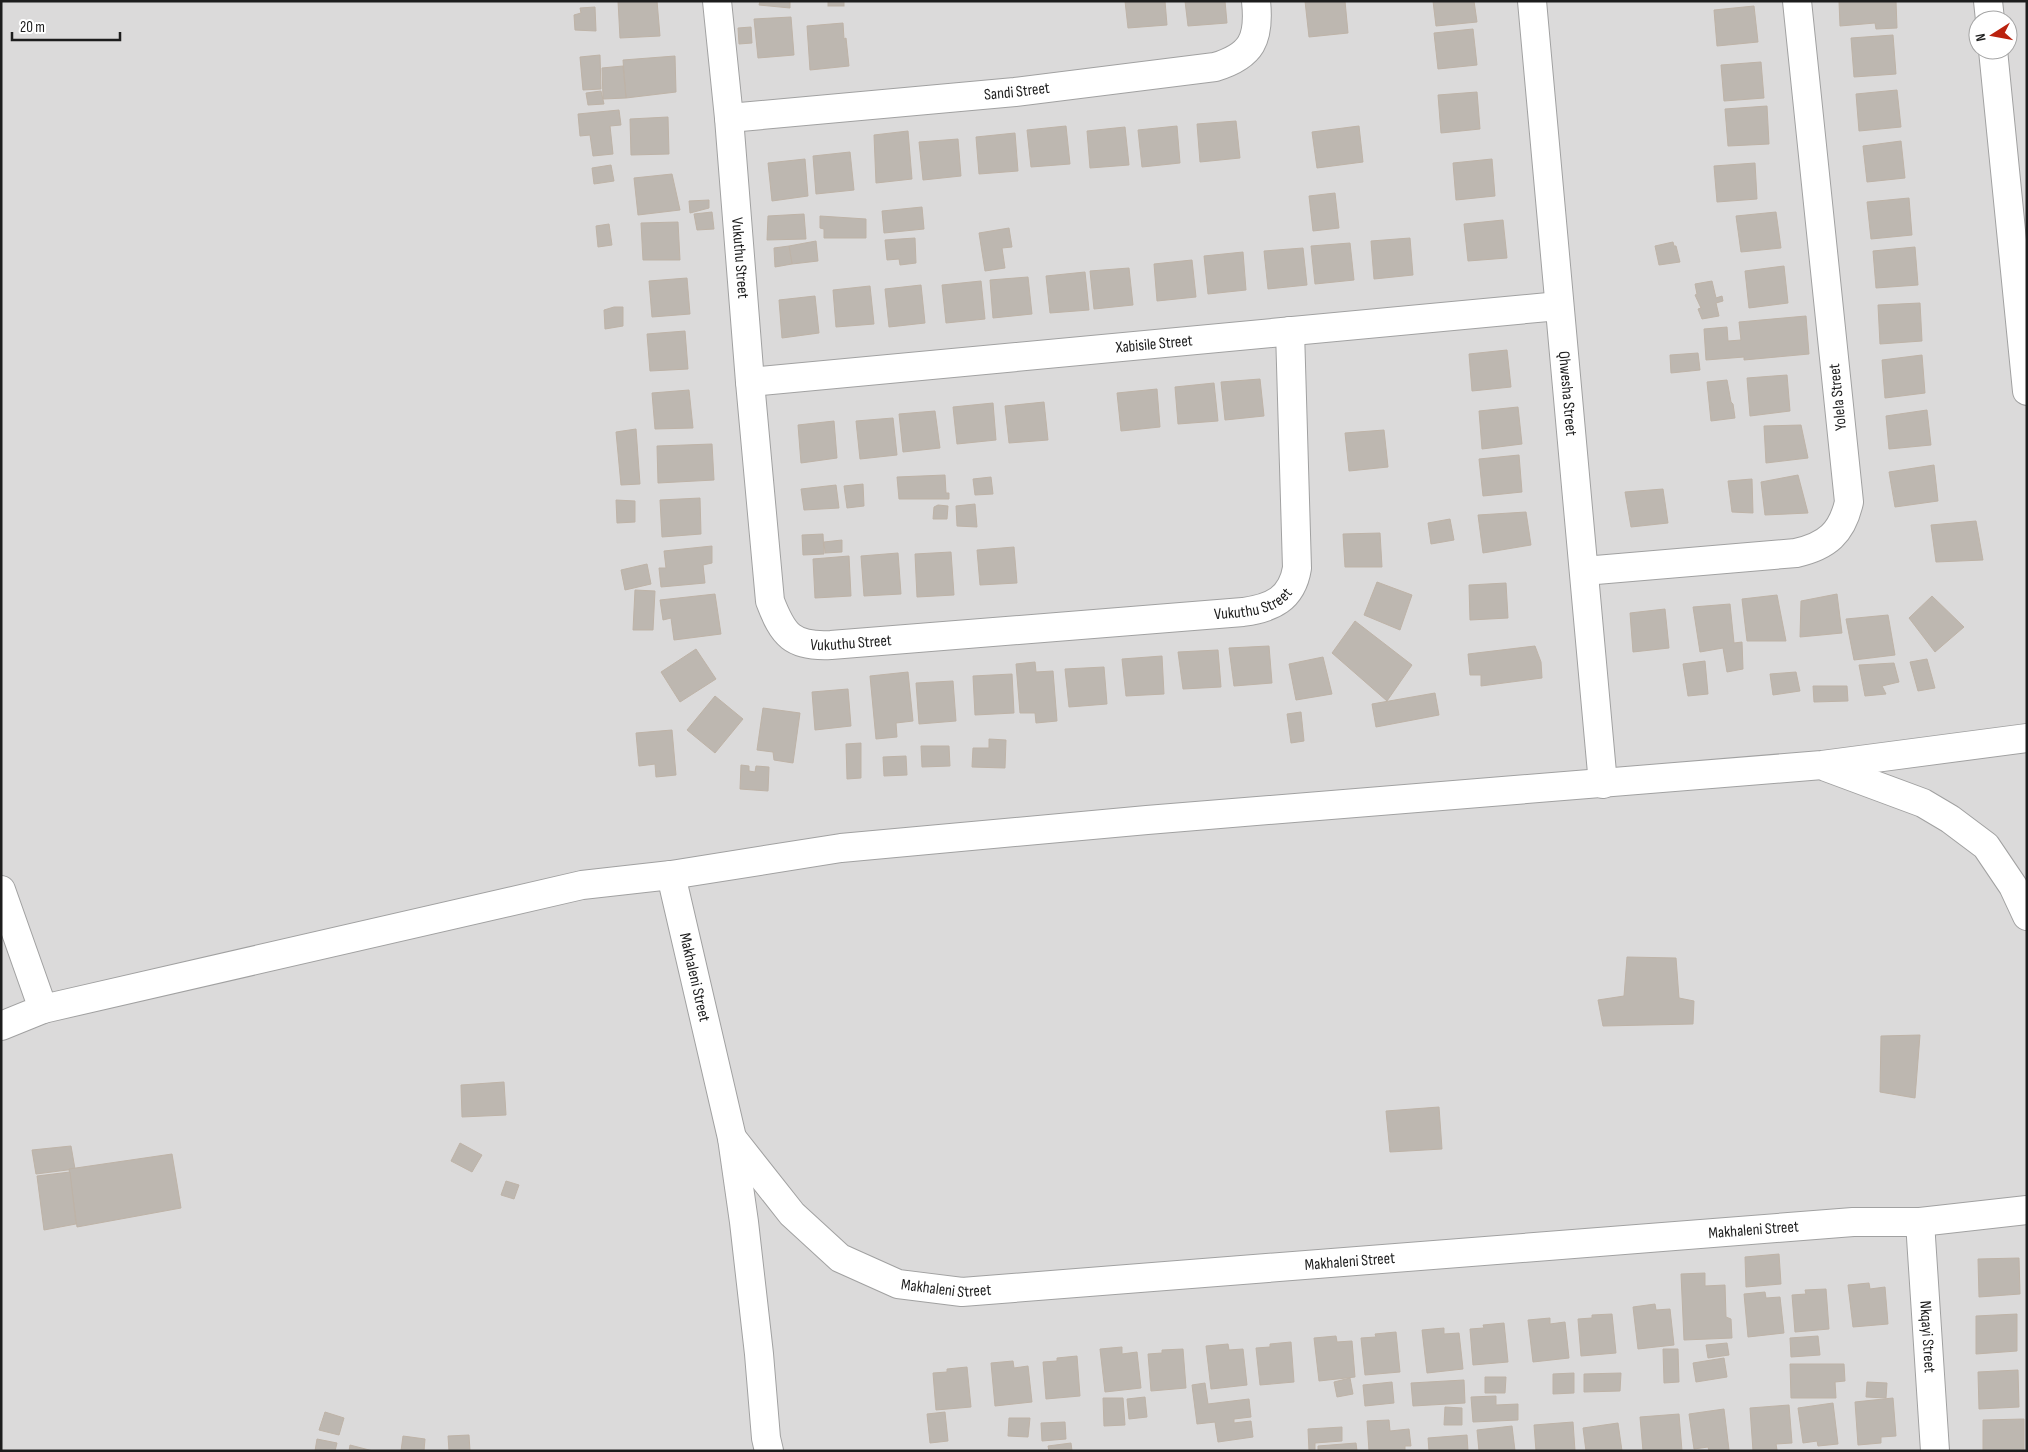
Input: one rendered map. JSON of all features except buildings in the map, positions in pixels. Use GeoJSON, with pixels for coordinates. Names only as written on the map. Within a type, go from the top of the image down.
{"type":"FeatureCollection","features":[{"type":"Feature","properties":{"kind":"street","name":"Vukuthu Street"},"geometry":{"type":"LineString","coordinates":[[717,1],[729,118],[770,601],[782,630],[800,642],[815,646],[831,645],[1243,612],[1255,610],[1279,601],[1290,590],[1295,581],[1297,568],[1290,331]]}},
{"type":"Feature","properties":{"kind":"street","name":"Sandi Street"},"geometry":{"type":"LineString","coordinates":[[729,118],[1015,92],[1215,67],[1240,57],[1249,49],[1255,38],[1256,1]]}},
{"type":"Feature","properties":{"kind":"street","name":"Qhwesha Street"},"geometry":{"type":"LineString","coordinates":[[1532,1],[1603,784]]}},
{"type":"Feature","properties":{"kind":"street","name":"Yolela Street"},"geometry":{"type":"LineString","coordinates":[[1584,571],[1796,554],[1812,550],[1828,542],[1841,524],[1846,513],[1849,502],[1797,1]]}},
{"type":"Feature","properties":{"kind":"street"},"geometry":{"type":"LineString","coordinates":[[1994,60],[2027,392]]}},
{"type":"Feature","properties":{"kind":"street","name":"Xabisile Street"},"geometry":{"type":"LineString","coordinates":[[750,382],[1559,306]]}},
{"type":"Feature","properties":{"kind":"street"},"geometry":{"type":"LineString","coordinates":[[1,1026],[43,1008],[582,885],[671,875],[842,848],[1147,820],[1822,765],[2027,738]]}},
{"type":"Feature","properties":{"kind":"street"},"geometry":{"type":"LineString","coordinates":[[1822,765],[1923,803],[1950,819],[1986,846],[2012,886],[2027,916]]}},
{"type":"Feature","properties":{"kind":"street","name":"Makhaleni Street"},"geometry":{"type":"LineString","coordinates":[[671,875],[732,1138],[759,1354],[763,1442]]}},
{"type":"Feature","properties":{"kind":"street"},"geometry":{"type":"LineString","coordinates":[[1,890],[43,1008]]}},
{"type":"Feature","properties":{"kind":"street","name":"Makhaleni Street"},"geometry":{"type":"LineString","coordinates":[[732,1138],[792,1214],[840,1258],[898,1284],[962,1292],[1853,1222],[1920,1222],[2027,1210]]}},
{"type":"Feature","properties":{"kind":"street","name":"Nkqayi Street"},"geometry":{"type":"LineString","coordinates":[[1920,1222],[1935,1451]]}},
{"type":"Feature","properties":{"kind":"shaded area"},"geometry":{"type":"Polygon","coordinates":[[[1,1],[2027,1],[2027,1451],[1,1451],[1,1]]]}}]}
